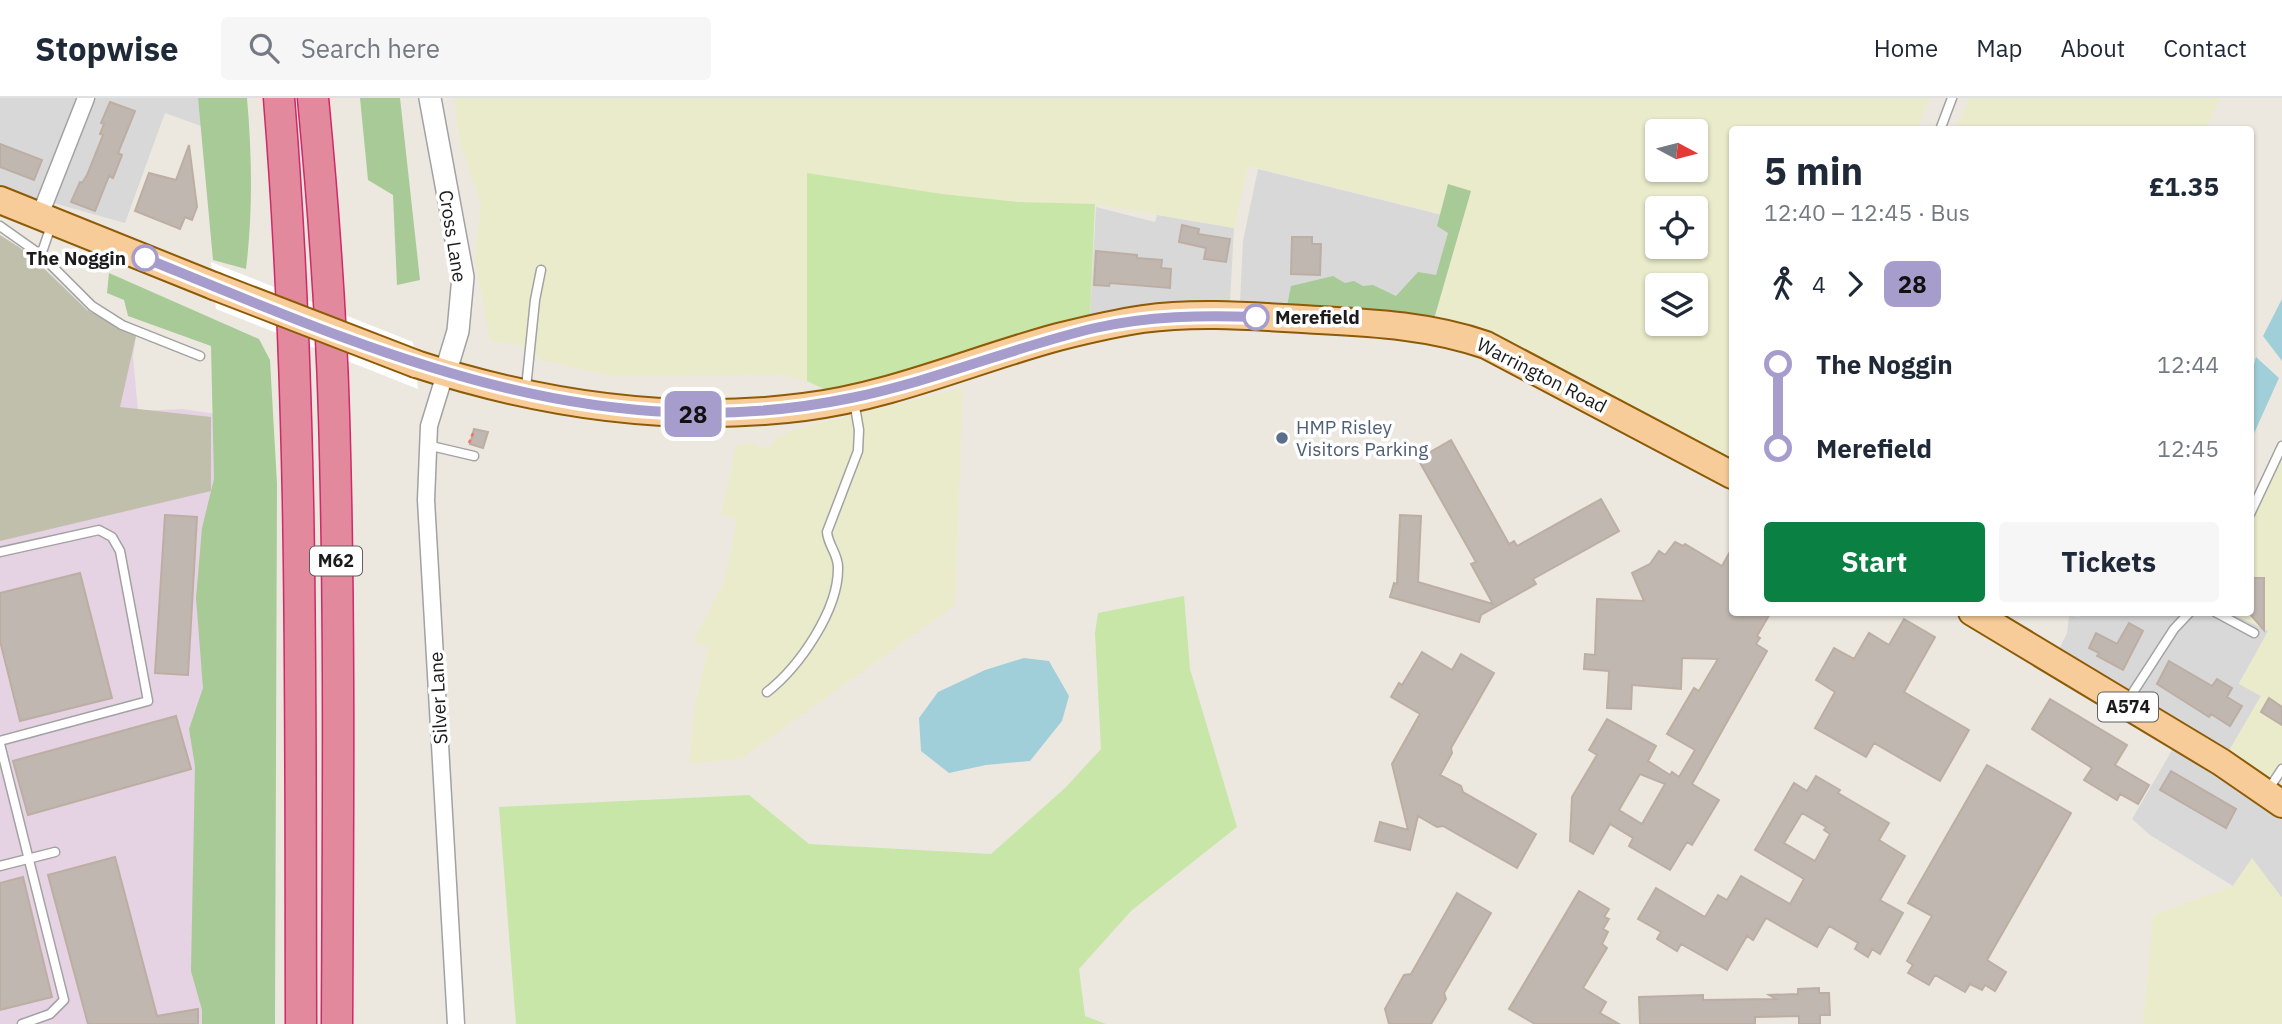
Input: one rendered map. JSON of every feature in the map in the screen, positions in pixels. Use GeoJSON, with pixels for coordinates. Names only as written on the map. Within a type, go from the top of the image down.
{"type":"FeatureCollection","features":[{"type":"Feature","properties":{"kind":"highway","name":"M62"},"geometry":{"type":"LineString","coordinates":[[279,98],[289,218],[298,426],[301,1024]]}},
{"type":"Feature","properties":{"kind":"highway","name":"M62"},"geometry":{"type":"LineString","coordinates":[[313,98],[326,235],[334,414],[338,693],[337,1024]]}},
{"type":"Feature","properties":{"kind":"main road","name":"Warrington Road"},"geometry":{"type":"LineString","coordinates":[[0,200],[415,364],[525,394],[596,407],[694,414],[805,407],[929,379],[1055,338],[1145,319],[1242,316],[1414,326],[1456,334],[1506,354],[1729,473]]}},
{"type":"Feature","properties":{"kind":"main road","name":"A574"},"geometry":{"type":"LineString","coordinates":[[1979,616],[2274,799]]}},
{"type":"Feature","properties":{"kind":"street"},"geometry":{"type":"LineString","coordinates":[[46,218],[86,98]]}},
{"type":"Feature","properties":{"kind":"street","name":"Cross Lane"},"geometry":{"type":"LineString","coordinates":[[430,98],[463,277],[458,331],[444,374]]}},
{"type":"Feature","properties":{"kind":"street","name":"Silver Lane"},"geometry":{"type":"LineString","coordinates":[[444,374],[433,407],[427,445],[426,500],[456,1024]]}},
{"type":"Feature","properties":{"kind":"lane"},"geometry":{"type":"LineString","coordinates":[[1942,126],[1952,98]]}},
{"type":"Feature","properties":{"kind":"lane"},"geometry":{"type":"LineString","coordinates":[[41,255],[46,218]]}},
{"type":"Feature","properties":{"kind":"lane"},"geometry":{"type":"LineString","coordinates":[[0,226],[41,255],[92,306],[122,325],[200,356]]}},
{"type":"Feature","properties":{"kind":"lane"},"geometry":{"type":"LineString","coordinates":[[525,394],[535,300],[541,270]]}},
{"type":"Feature","properties":{"kind":"lane"},"geometry":{"type":"LineString","coordinates":[[767,692],[798,663],[817,631],[834,593],[838,569],[827,532],[858,451],[859,430],[853,398]]}},
{"type":"Feature","properties":{"kind":"lane"},"geometry":{"type":"LineString","coordinates":[[427,445],[474,456]]}},
{"type":"Feature","properties":{"kind":"lane"},"geometry":{"type":"LineString","coordinates":[[2254,506],[2282,446]]}},
{"type":"Feature","properties":{"kind":"lane"},"geometry":{"type":"LineString","coordinates":[[0,552],[99,530],[112,537],[120,551],[148,701],[0,743],[64,1000],[50,1014],[22,1024]]}},
{"type":"Feature","properties":{"kind":"lane"},"geometry":{"type":"LineString","coordinates":[[2125,705],[2174,629],[2186,616]]}},
{"type":"Feature","properties":{"kind":"lane"},"geometry":{"type":"LineString","coordinates":[[2222,616],[2254,633]]}},
{"type":"Feature","properties":{"kind":"lane"},"geometry":{"type":"LineString","coordinates":[[2274,799],[2282,769]]}},
{"type":"Feature","properties":{"kind":"lane"},"geometry":{"type":"LineString","coordinates":[[0,866],[55,852]]}},
{"type":"Feature","properties":{"kind":"path"},"geometry":{"type":"LineString","coordinates":[[469,444],[474,430]]}},
{"type":"Feature","properties":{"kind":"shaded area"},"geometry":{"type":"Polygon","coordinates":[[[0,98],[198,98],[201,126],[165,113],[125,223],[0,188],[0,98]]]}},
{"type":"Feature","properties":{"kind":"shaded area"},"geometry":{"type":"Polygon","coordinates":[[[454,98],[1929,98],[1919,126],[1729,126],[1729,465],[1434,319],[1470,191],[1448,184],[1440,214],[1248,166],[1234,228],[1095,204],[1018,202],[942,194],[807,173],[807,381],[784,375],[610,376],[542,360],[520,345],[490,341],[475,261],[481,204],[460,143],[454,98]]]}},
{"type":"Feature","properties":{"kind":"shaded area"},"geometry":{"type":"Polygon","coordinates":[[[1969,98],[2220,98],[2206,126],[1957,126],[1969,98]]]}},
{"type":"Feature","properties":{"kind":"shaded area"},"geometry":{"type":"Polygon","coordinates":[[[1258,169],[1454,218],[1425,314],[1240,303],[1243,241],[1258,169]]]}},
{"type":"Feature","properties":{"kind":"shaded area"},"geometry":{"type":"Polygon","coordinates":[[[1096,207],[1155,222],[1157,215],[1234,228],[1230,301],[1150,304],[1090,317],[1096,207]]]}},
{"type":"Feature","properties":{"kind":"shaded area"},"geometry":{"type":"Polygon","coordinates":[[[0,235],[28,253],[87,310],[136,336],[133,357],[138,411],[182,409],[216,414],[212,1024],[0,1024],[0,235]]]}},
{"type":"Feature","properties":{"kind":"shaded area"},"geometry":{"type":"Polygon","coordinates":[[[0,235],[28,253],[87,310],[136,336],[120,407],[211,417],[211,491],[0,541],[0,235]]]}},
{"type":"Feature","properties":{"kind":"shaded area"},"geometry":{"type":"Polygon","coordinates":[[[963,388],[955,605],[742,758],[689,764],[694,710],[708,648],[693,641],[724,582],[737,519],[721,514],[736,445],[756,443],[758,447],[770,447],[774,439],[796,429],[963,388]]]}},
{"type":"Feature","properties":{"kind":"shaded area"},"geometry":{"type":"Polygon","coordinates":[[[2282,457],[2282,795],[2226,756],[2261,696],[2239,684],[2268,631],[2237,616],[2254,616],[2254,518],[2282,457]]]}},
{"type":"Feature","properties":{"kind":"shaded area"},"geometry":{"type":"Polygon","coordinates":[[[2069,616],[2237,616],[2269,631],[2239,683],[2261,696],[2226,756],[2137,700],[2119,684],[2059,649],[2067,633],[2069,616]]]}},
{"type":"Feature","properties":{"kind":"shaded area"},"geometry":{"type":"Polygon","coordinates":[[[2175,745],[2253,793],[2282,818],[2282,898],[2252,859],[2233,886],[2150,835],[2132,819],[2175,745]]]}},
{"type":"Feature","properties":{"kind":"shaded area"},"geometry":{"type":"Polygon","coordinates":[[[2252,858],[2282,898],[2282,1024],[2143,1024],[2153,915],[2233,886],[2252,858]]]}},
{"type":"Feature","properties":{"kind":"green space"},"geometry":{"type":"Polygon","coordinates":[[[198,98],[247,98],[251,184],[246,269],[213,260],[198,98]]]}},
{"type":"Feature","properties":{"kind":"green space"},"geometry":{"type":"Polygon","coordinates":[[[360,98],[400,98],[420,280],[397,285],[393,195],[368,180],[360,98]]]}},
{"type":"Feature","properties":{"kind":"green space"},"geometry":{"type":"Polygon","coordinates":[[[807,173],[942,194],[1018,202],[1095,204],[1090,317],[832,393],[807,381],[807,173]]]}},
{"type":"Feature","properties":{"kind":"green space"},"geometry":{"type":"Polygon","coordinates":[[[1448,184],[1471,191],[1434,319],[1287,306],[1291,286],[1333,276],[1345,283],[1354,281],[1363,286],[1373,285],[1396,296],[1418,272],[1436,275],[1448,233],[1437,226],[1448,184]]]}},
{"type":"Feature","properties":{"kind":"green space"},"geometry":{"type":"Polygon","coordinates":[[[109,273],[259,339],[270,360],[277,484],[275,1024],[202,1024],[202,1010],[191,971],[195,766],[189,729],[203,688],[196,598],[202,528],[214,479],[211,346],[128,316],[124,300],[107,293],[109,273]]]}},
{"type":"Feature","properties":{"kind":"green space"},"geometry":{"type":"Polygon","coordinates":[[[1184,596],[1190,669],[1237,827],[1131,911],[1079,969],[1085,1016],[1106,1024],[516,1024],[499,807],[749,795],[809,844],[991,854],[1065,788],[1101,749],[1095,633],[1098,613],[1184,596]]]}},
{"type":"Feature","properties":{"kind":"water"},"geometry":{"type":"Polygon","coordinates":[[[2282,299],[2282,361],[2263,336],[2282,299]]]}},
{"type":"Feature","properties":{"kind":"water"},"geometry":{"type":"Polygon","coordinates":[[[2256,357],[2279,378],[2254,433],[2256,357]]]}},
{"type":"Feature","properties":{"kind":"water"},"geometry":{"type":"Polygon","coordinates":[[[1024,658],[1049,661],[1069,696],[1062,721],[1030,761],[986,765],[949,773],[921,751],[919,718],[938,692],[985,670],[1024,658]]]}},
{"type":"Feature","properties":{"kind":"pier"},"geometry":{"type":"Polygon","coordinates":[[[211,262],[413,342],[418,389],[216,309],[211,262]]]}},
{"type":"Feature","properties":{"kind":"building"},"geometry":{"type":"Polygon","coordinates":[[[110,102],[135,111],[118,153],[122,155],[113,178],[109,176],[95,211],[71,202],[80,182],[82,183],[87,175],[103,135],[100,134],[104,124],[101,123],[110,102]]]}},
{"type":"Feature","properties":{"kind":"building"},"geometry":{"type":"Polygon","coordinates":[[[0,144],[42,160],[34,180],[0,167],[0,144]]]}},
{"type":"Feature","properties":{"kind":"building"},"geometry":{"type":"Polygon","coordinates":[[[189,145],[197,207],[192,220],[185,217],[180,229],[135,211],[149,173],[176,180],[189,145]]]}},
{"type":"Feature","properties":{"kind":"building"},"geometry":{"type":"Polygon","coordinates":[[[1182,225],[1199,229],[1198,234],[1230,239],[1226,262],[1204,259],[1206,248],[1179,242],[1182,225]]]}},
{"type":"Feature","properties":{"kind":"building"},"geometry":{"type":"Polygon","coordinates":[[[1292,237],[1312,237],[1312,244],[1321,244],[1320,275],[1291,274],[1292,237]]]}},
{"type":"Feature","properties":{"kind":"building"},"geometry":{"type":"Polygon","coordinates":[[[1096,251],[1162,260],[1161,268],[1171,269],[1170,288],[1110,283],[1109,286],[1094,285],[1096,251]]]}},
{"type":"Feature","properties":{"kind":"building"},"geometry":{"type":"Polygon","coordinates":[[[474,429],[488,432],[483,448],[470,444],[474,429]]]}},
{"type":"Feature","properties":{"kind":"building"},"geometry":{"type":"Polygon","coordinates":[[[1451,440],[1509,544],[1514,541],[1517,546],[1601,499],[1619,531],[1533,579],[1536,584],[1481,615],[1479,622],[1390,597],[1394,583],[1397,584],[1400,515],[1421,516],[1418,582],[1493,604],[1471,564],[1476,562],[1418,459],[1451,440]]]}},
{"type":"Feature","properties":{"kind":"building"},"geometry":{"type":"Polygon","coordinates":[[[165,515],[197,517],[188,675],[155,673],[165,515]]]}},
{"type":"Feature","properties":{"kind":"building"},"geometry":{"type":"Polygon","coordinates":[[[1675,542],[1683,546],[1685,544],[1722,566],[1729,553],[1729,616],[1769,616],[1757,636],[1760,638],[1756,644],[1767,651],[1692,784],[1719,800],[1692,845],[1687,842],[1670,870],[1629,846],[1633,838],[1610,824],[1593,854],[1570,841],[1572,797],[1597,755],[1589,750],[1607,719],[1656,746],[1648,761],[1670,775],[1672,772],[1679,777],[1695,750],[1667,734],[1694,688],[1699,691],[1718,659],[1682,658],[1681,689],[1632,685],[1631,709],[1607,708],[1609,671],[1584,669],[1585,654],[1595,655],[1597,599],[1644,601],[1632,573],[1650,564],[1659,551],[1665,555],[1675,542]],[[1640,774],[1619,810],[1642,824],[1665,784],[1640,774]]]}},
{"type":"Feature","properties":{"kind":"building"},"geometry":{"type":"Polygon","coordinates":[[[80,573],[112,698],[20,721],[0,641],[0,593],[80,573]]]}},
{"type":"Feature","properties":{"kind":"building"},"geometry":{"type":"Polygon","coordinates":[[[2254,578],[2264,578],[2264,630],[2252,616],[2254,616],[2254,578]]]}},
{"type":"Feature","properties":{"kind":"building"},"geometry":{"type":"Polygon","coordinates":[[[1904,619],[1935,637],[1904,692],[1969,730],[1940,781],[1874,743],[1866,757],[1815,728],[1835,692],[1816,680],[1834,648],[1854,659],[1869,633],[1889,645],[1904,619]]]}},
{"type":"Feature","properties":{"kind":"building"},"geometry":{"type":"Polygon","coordinates":[[[2129,623],[2143,631],[2123,670],[2097,656],[2099,653],[2089,648],[2096,633],[2117,644],[2129,623]]]}},
{"type":"Feature","properties":{"kind":"building"},"geometry":{"type":"Polygon","coordinates":[[[1422,652],[1452,670],[1461,654],[1494,673],[1451,748],[1452,753],[1440,775],[1461,786],[1463,792],[1536,834],[1517,868],[1443,826],[1437,827],[1418,816],[1410,850],[1375,841],[1380,822],[1408,830],[1392,764],[1420,714],[1391,697],[1399,683],[1402,685],[1422,652]]]}},
{"type":"Feature","properties":{"kind":"building"},"geometry":{"type":"Polygon","coordinates":[[[2169,661],[2212,686],[2217,679],[2232,688],[2227,697],[2242,706],[2230,726],[2211,714],[2209,717],[2157,684],[2169,661]]]}},
{"type":"Feature","properties":{"kind":"building"},"geometry":{"type":"Polygon","coordinates":[[[2269,698],[2282,707],[2282,725],[2261,712],[2269,698]]]}},
{"type":"Feature","properties":{"kind":"building"},"geometry":{"type":"Polygon","coordinates":[[[2050,699],[2127,745],[2115,765],[2149,785],[2138,804],[2120,794],[2117,800],[2084,780],[2092,768],[2032,729],[2050,699]]]}},
{"type":"Feature","properties":{"kind":"building"},"geometry":{"type":"Polygon","coordinates":[[[176,716],[191,769],[28,815],[13,761],[176,716]]]}},
{"type":"Feature","properties":{"kind":"building"},"geometry":{"type":"Polygon","coordinates":[[[1987,765],[2071,813],[1987,960],[2006,972],[1995,991],[1985,985],[1982,990],[1970,984],[1965,992],[1935,975],[1929,985],[1908,973],[1913,965],[1907,961],[1932,916],[1908,903],[1987,765]]]}},
{"type":"Feature","properties":{"kind":"building"},"geometry":{"type":"Polygon","coordinates":[[[2171,771],[2236,809],[2226,828],[2160,790],[2171,771]]]}},
{"type":"Feature","properties":{"kind":"building"},"geometry":{"type":"Polygon","coordinates":[[[1816,776],[1840,790],[1838,793],[1889,823],[1879,840],[1905,856],[1880,900],[1903,913],[1880,954],[1872,949],[1868,957],[1855,949],[1858,943],[1829,926],[1817,947],[1766,918],[1753,940],[1747,936],[1727,970],[1681,944],[1677,951],[1657,939],[1661,932],[1638,919],[1656,888],[1705,917],[1718,895],[1727,900],[1741,876],[1790,904],[1804,879],[1755,850],[1794,783],[1807,791],[1816,776]],[[1802,813],[1784,843],[1815,861],[1830,834],[1824,830],[1826,827],[1802,813]]]}},
{"type":"Feature","properties":{"kind":"building"},"geometry":{"type":"Polygon","coordinates":[[[115,857],[157,1016],[198,1009],[198,1024],[88,1024],[48,875],[115,857]]]}},
{"type":"Feature","properties":{"kind":"building"},"geometry":{"type":"Polygon","coordinates":[[[23,877],[52,997],[0,1010],[0,883],[23,877]]]}},
{"type":"Feature","properties":{"kind":"building"},"geometry":{"type":"Polygon","coordinates":[[[1579,891],[1609,909],[1604,917],[1609,919],[1603,929],[1608,932],[1602,944],[1607,948],[1583,988],[1606,1002],[1600,1013],[1619,1024],[1535,1024],[1509,1009],[1579,891]]]}},
{"type":"Feature","properties":{"kind":"building"},"geometry":{"type":"Polygon","coordinates":[[[1457,893],[1491,913],[1444,993],[1446,999],[1431,1024],[1389,1024],[1385,1009],[1404,975],[1411,974],[1457,893]]]}},
{"type":"Feature","properties":{"kind":"building"},"geometry":{"type":"Polygon","coordinates":[[[1819,988],[1819,993],[1829,993],[1830,1015],[1820,1015],[1820,1024],[1799,1024],[1799,1016],[1755,1017],[1755,1024],[1640,1024],[1639,997],[1703,995],[1703,1000],[1776,999],[1769,995],[1798,994],[1798,989],[1819,988]]]}},
{"type":"Feature","properties":{"kind":"bus line","name":"28"},"geometry":{"type":"LineString","coordinates":[[145,258],[379,352],[444,374],[525,394],[641,412],[694,414],[805,407],[929,379],[1055,338],[1098,327],[1172,317],[1256,317]]}},
{"type":"Feature","properties":{"kind":"place","name":"The Noggin"},"geometry":{"type":"Point","coordinates":[145,258]}},
{"type":"Feature","properties":{"kind":"place","name":"Merefield"},"geometry":{"type":"Point","coordinates":[1256,317]}},
{"type":"Feature","properties":{"kind":"place","name":"HMP Risley Visitors Parking"},"geometry":{"type":"Point","coordinates":[1282,438]}}]}
